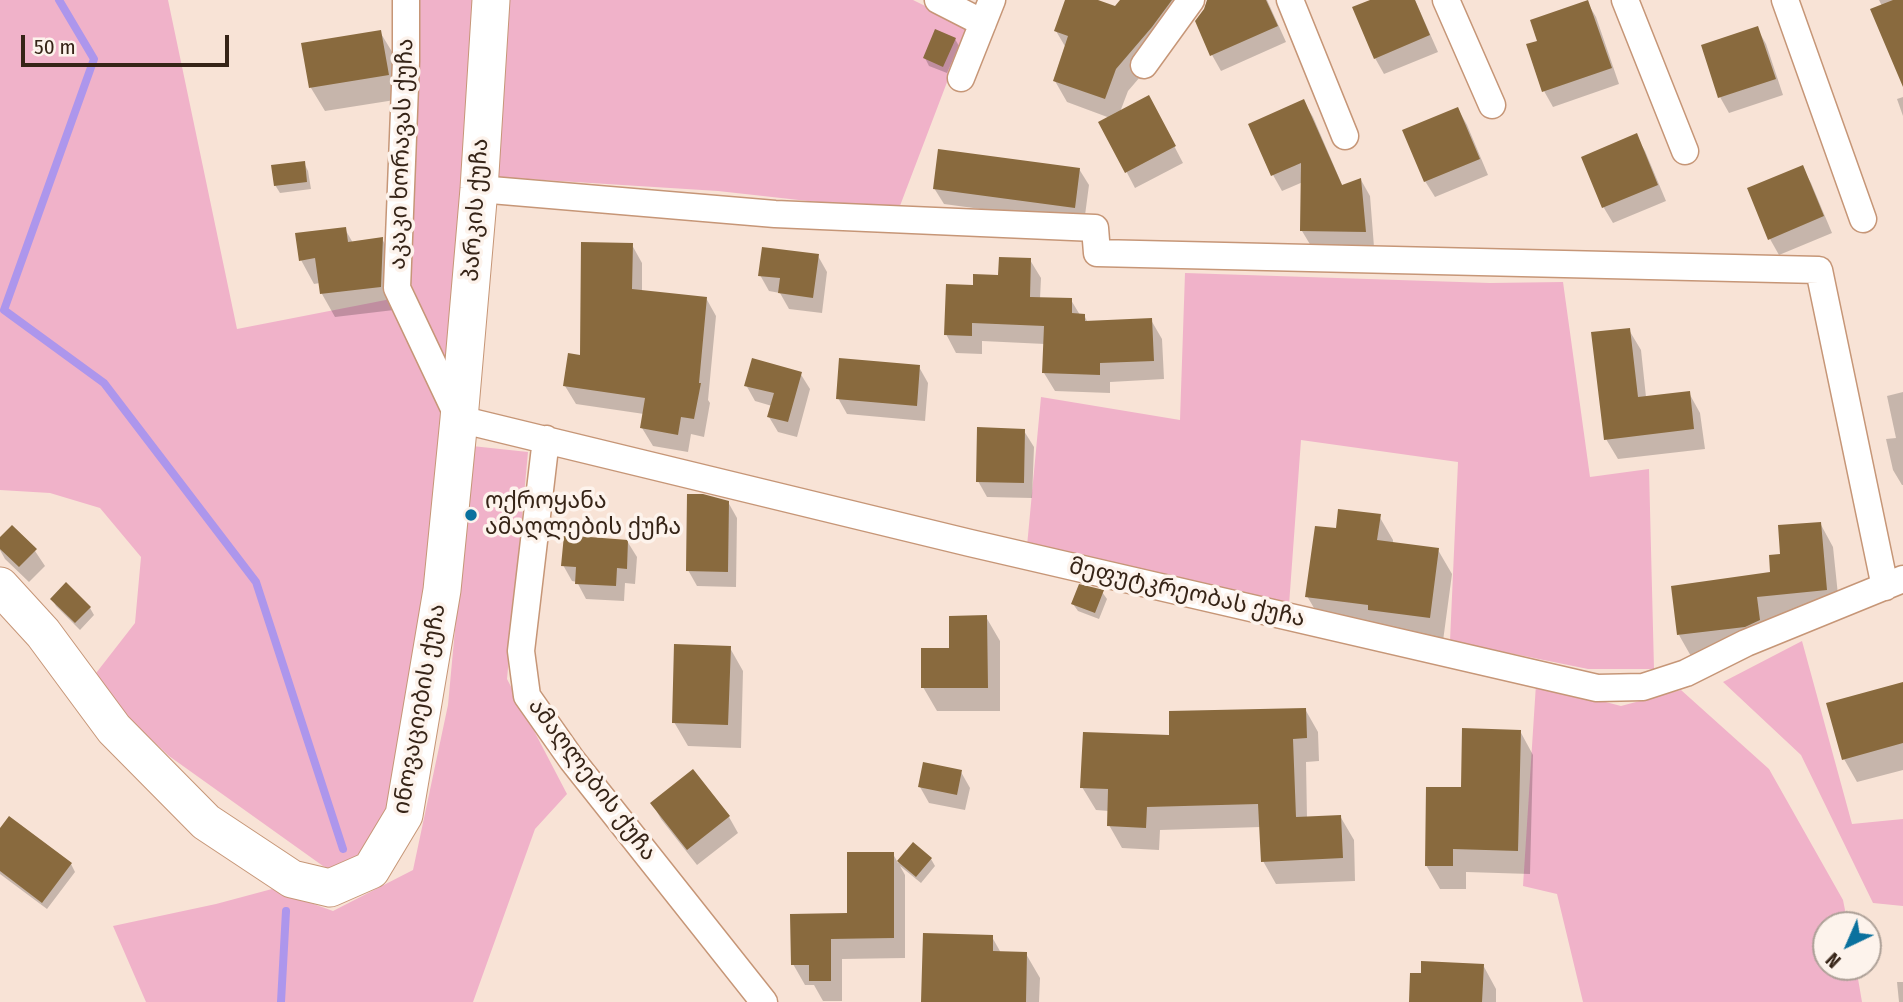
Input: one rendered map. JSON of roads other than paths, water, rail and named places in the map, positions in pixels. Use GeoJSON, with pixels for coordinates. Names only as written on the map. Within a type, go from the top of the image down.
{"type":"FeatureCollection","features":[{"type":"Feature","properties":{"kind":"street","name":"აკაკი ხორავას ქუჩა"},"geometry":{"type":"LineString","coordinates":[[406,0],[397,288],[459,419]]}},
{"type":"Feature","properties":{"kind":"street","name":"პარკის ქუჩა"},"geometry":{"type":"LineString","coordinates":[[459,419],[491,0]]}},
{"type":"Feature","properties":{"kind":"street"},"geometry":{"type":"LineString","coordinates":[[938,0],[987,12],[961,78]]}},
{"type":"Feature","properties":{"kind":"street"},"geometry":{"type":"LineString","coordinates":[[1144,65],[1191,0]]}},
{"type":"Feature","properties":{"kind":"street"},"geometry":{"type":"LineString","coordinates":[[1290,0],[1345,136]]}},
{"type":"Feature","properties":{"kind":"street"},"geometry":{"type":"LineString","coordinates":[[1446,0],[1492,105]]}},
{"type":"Feature","properties":{"kind":"street"},"geometry":{"type":"LineString","coordinates":[[1625,0],[1685,151]]}},
{"type":"Feature","properties":{"kind":"street"},"geometry":{"type":"LineString","coordinates":[[1785,0],[1863,219]]}},
{"type":"Feature","properties":{"kind":"street"},"geometry":{"type":"LineString","coordinates":[[478,189],[775,214],[1095,229],[1097,253],[1819,270],[1894,583]]}},
{"type":"Feature","properties":{"kind":"street","name":"მეფუტკრეობას ქუჩა"},"geometry":{"type":"LineString","coordinates":[[459,419],[970,543],[1597,688],[1643,687],[1686,673],[1746,643],[1894,583]]}},
{"type":"Feature","properties":{"kind":"street","name":"ინოვაციების ქუჩა"},"geometry":{"type":"LineString","coordinates":[[0,586],[43,632],[114,729],[206,822],[292,879],[330,888],[371,870],[404,815],[442,590],[459,419]]}},
{"type":"Feature","properties":{"kind":"street","name":"ამაღლების ქუჩა"},"geometry":{"type":"LineString","coordinates":[[546,439],[521,651],[527,696],[572,760],[764,1002]]}},
{"type":"Feature","properties":{"kind":"waterway"},"geometry":{"type":"LineString","coordinates":[[59,0],[94,59],[4,310],[104,383],[256,582],[343,849]]}},
{"type":"Feature","properties":{"kind":"waterway"},"geometry":{"type":"LineString","coordinates":[[281,1002],[286,911]]}},
{"type":"Feature","properties":{"kind":"place","name":"ოქროყანა ამაღლების ქუჩა"},"geometry":{"type":"Point","coordinates":[471,515]}}]}
